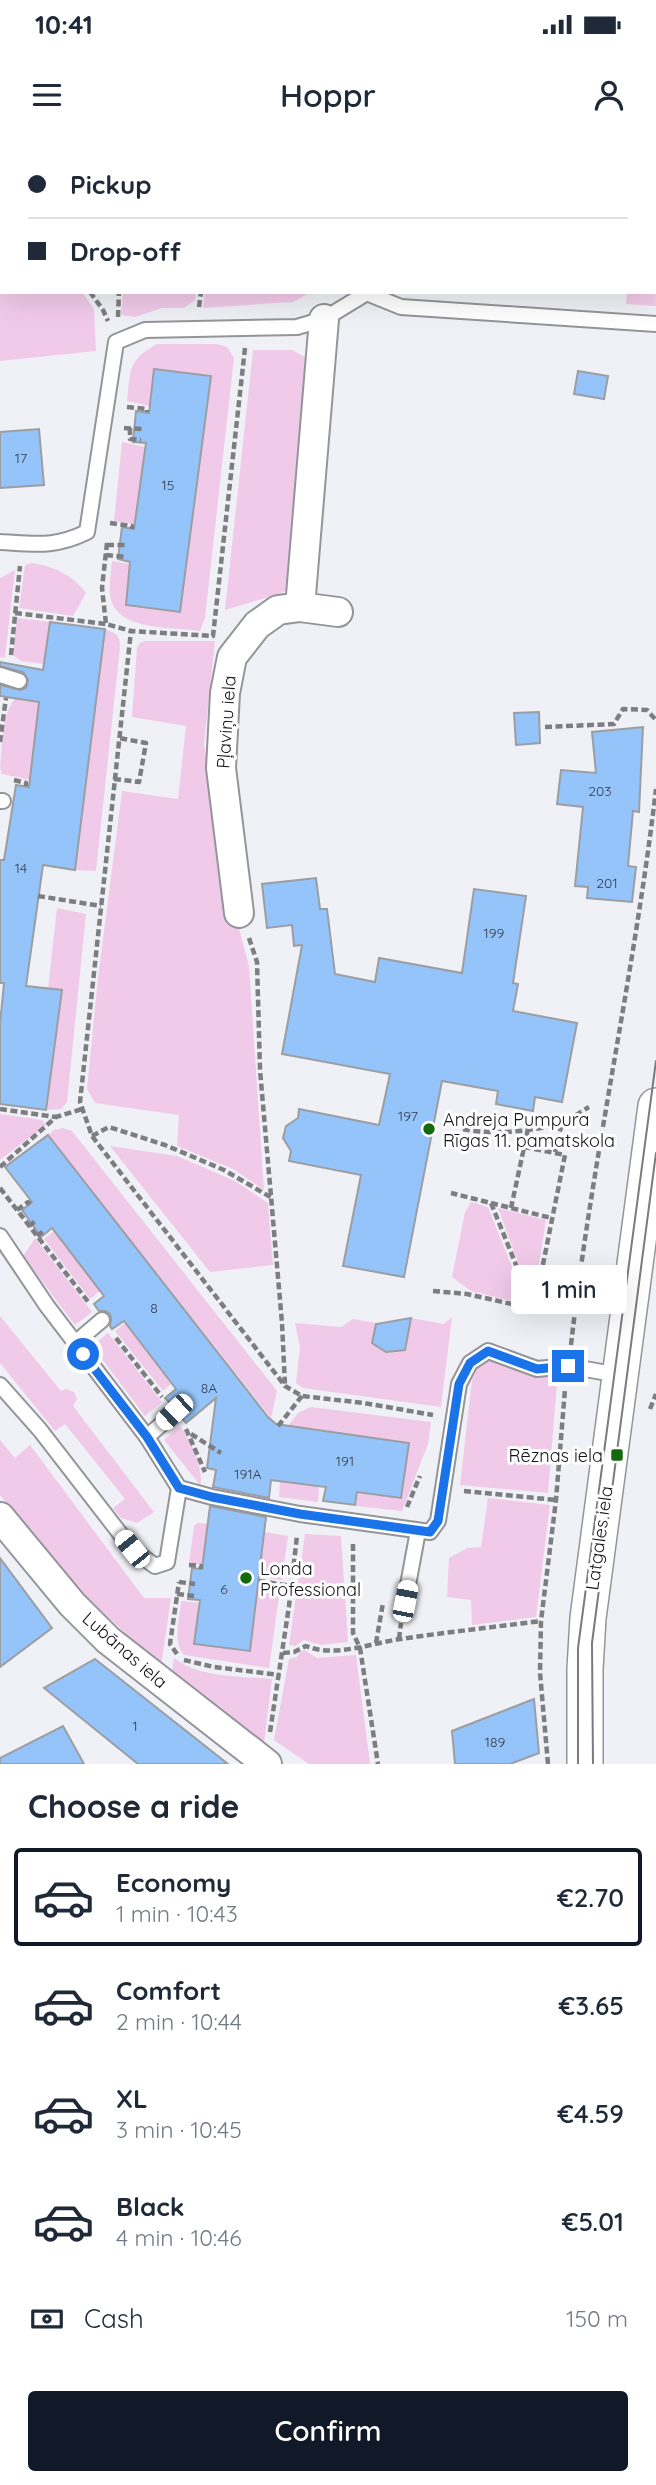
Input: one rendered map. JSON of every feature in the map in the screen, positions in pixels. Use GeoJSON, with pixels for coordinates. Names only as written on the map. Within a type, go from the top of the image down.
{"type":"FeatureCollection","features":[{"type":"Feature","properties":{"kind":"street"},"geometry":{"type":"LineString","coordinates":[[300,607],[324,318]]}},
{"type":"Feature","properties":{"kind":"street","name":"Pļaviņu iela"},"geometry":{"type":"LineString","coordinates":[[239,913],[221,768],[225,693],[232,657],[257,625],[278,610],[300,607],[338,612]]}},
{"type":"Feature","properties":{"kind":"street","name":"Latgales iela"},"geometry":{"type":"LineString","coordinates":[[585,1764],[588,1618],[656,1106]]}},
{"type":"Feature","properties":{"kind":"street","name":"Lubānas iela"},"geometry":{"type":"LineString","coordinates":[[0,1517],[72,1604],[108,1640],[268,1753]]}},
{"type":"Feature","properties":{"kind":"lane"},"geometry":{"type":"LineString","coordinates":[[0,542],[41,545],[67,541],[87,532],[116,342],[145,330],[297,327],[324,318],[362,294]]}},
{"type":"Feature","properties":{"kind":"lane"},"geometry":{"type":"LineString","coordinates":[[367,294],[401,307],[656,324]]}},
{"type":"Feature","properties":{"kind":"lane"},"geometry":{"type":"LineString","coordinates":[[0,1236],[47,1306],[147,1437],[179,1488],[167,1562],[155,1566],[132,1549],[40,1430],[0,1385]]}},
{"type":"Feature","properties":{"kind":"lane"},"geometry":{"type":"LineString","coordinates":[[75,1343],[102,1320]]}},
{"type":"Feature","properties":{"kind":"lane"},"geometry":{"type":"LineString","coordinates":[[179,1488],[300,1514],[430,1532],[435,1527],[459,1384],[470,1363],[488,1351],[537,1369],[568,1366],[620,1375]]}},
{"type":"Feature","properties":{"kind":"lane"},"geometry":{"type":"LineString","coordinates":[[147,1437],[174,1412]]}},
{"type":"Feature","properties":{"kind":"lane"},"geometry":{"type":"LineString","coordinates":[[405,1601],[418,1531]]}},
{"type":"Feature","properties":{"kind":"path"},"geometry":{"type":"LineString","coordinates":[[117,329],[119,294]]}},
{"type":"Feature","properties":{"kind":"path"},"geometry":{"type":"LineString","coordinates":[[15,613],[106,624],[131,631],[213,636],[247,328]]}},
{"type":"Feature","properties":{"kind":"path"},"geometry":{"type":"LineString","coordinates":[[122,406],[147,409],[147,412]]}},
{"type":"Feature","properties":{"kind":"path"},"geometry":{"type":"LineString","coordinates":[[121,417],[120,428],[142,429]]}},
{"type":"Feature","properties":{"kind":"path"},"geometry":{"type":"LineString","coordinates":[[130,428],[130,439],[141,440]]}},
{"type":"Feature","properties":{"kind":"path"},"geometry":{"type":"LineString","coordinates":[[106,624],[102,588],[111,510]]}},
{"type":"Feature","properties":{"kind":"path"},"geometry":{"type":"LineString","coordinates":[[109,523],[132,526],[132,529]]}},
{"type":"Feature","properties":{"kind":"path"},"geometry":{"type":"LineString","coordinates":[[0,742],[20,569],[19,543]]}},
{"type":"Feature","properties":{"kind":"path"},"geometry":{"type":"LineString","coordinates":[[107,545],[128,545]]}},
{"type":"Feature","properties":{"kind":"path"},"geometry":{"type":"LineString","coordinates":[[106,555],[126,557]]}},
{"type":"Feature","properties":{"kind":"path"},"geometry":{"type":"LineString","coordinates":[[131,631],[80,1101],[92,1136],[285,1386],[302,1396],[436,1415],[435,1426]]}},
{"type":"Feature","properties":{"kind":"path"},"geometry":{"type":"LineString","coordinates":[[545,727],[614,724],[623,709],[647,710],[656,720]]}},
{"type":"Feature","properties":{"kind":"path"},"geometry":{"type":"LineString","coordinates":[[114,779],[139,782],[146,743],[119,738]]}},
{"type":"Feature","properties":{"kind":"path"},"geometry":{"type":"LineString","coordinates":[[547,1764],[540,1673],[541,1620],[556,1500],[568,1366],[656,789]]}},
{"type":"Feature","properties":{"kind":"path"},"geometry":{"type":"LineString","coordinates":[[38,896],[101,906]]}},
{"type":"Feature","properties":{"kind":"path"},"geometry":{"type":"LineString","coordinates":[[239,913],[257,962],[260,1070],[285,1386]]}},
{"type":"Feature","properties":{"kind":"path"},"geometry":{"type":"LineString","coordinates":[[463,1129],[479,1132],[528,1129],[562,1123],[589,1107]]}},
{"type":"Feature","properties":{"kind":"path"},"geometry":{"type":"LineString","coordinates":[[0,1109],[56,1117]]}},
{"type":"Feature","properties":{"kind":"path"},"geometry":{"type":"LineString","coordinates":[[0,1167],[56,1117],[82,1109]]}},
{"type":"Feature","properties":{"kind":"path"},"geometry":{"type":"LineString","coordinates":[[555,1152],[562,1123]]}},
{"type":"Feature","properties":{"kind":"path"},"geometry":{"type":"LineString","coordinates":[[92,1136],[109,1127],[165,1145],[224,1170],[272,1198]]}},
{"type":"Feature","properties":{"kind":"path"},"geometry":{"type":"LineString","coordinates":[[511,1208],[528,1129]]}},
{"type":"Feature","properties":{"kind":"path"},"geometry":{"type":"LineString","coordinates":[[524,1147],[565,1155],[534,1309]]}},
{"type":"Feature","properties":{"kind":"path"},"geometry":{"type":"LineString","coordinates":[[451,1193],[551,1218]]}},
{"type":"Feature","properties":{"kind":"path"},"geometry":{"type":"LineString","coordinates":[[17,1210],[28,1202],[30,1204]]}},
{"type":"Feature","properties":{"kind":"path"},"geometry":{"type":"LineString","coordinates":[[491,1203],[534,1309]]}},
{"type":"Feature","properties":{"kind":"path"},"geometry":{"type":"LineString","coordinates":[[29,1226],[37,1220]]}},
{"type":"Feature","properties":{"kind":"path"},"geometry":{"type":"LineString","coordinates":[[37,1236],[45,1230]]}},
{"type":"Feature","properties":{"kind":"path"},"geometry":{"type":"LineString","coordinates":[[433,1291],[467,1294],[534,1309]]}},
{"type":"Feature","properties":{"kind":"path"},"geometry":{"type":"LineString","coordinates":[[278,1426],[302,1396]]}},
{"type":"Feature","properties":{"kind":"path"},"geometry":{"type":"LineString","coordinates":[[190,1433],[221,1453]]}},
{"type":"Feature","properties":{"kind":"path"},"geometry":{"type":"LineString","coordinates":[[404,1514],[423,1470]]}},
{"type":"Feature","properties":{"kind":"path"},"geometry":{"type":"LineString","coordinates":[[442,1489],[556,1500]]}},
{"type":"Feature","properties":{"kind":"path"},"geometry":{"type":"LineString","coordinates":[[268,1753],[300,1514]]}},
{"type":"Feature","properties":{"kind":"path"},"geometry":{"type":"LineString","coordinates":[[353,1523],[354,1633],[360,1648],[378,1764]]}},
{"type":"Feature","properties":{"kind":"path"},"geometry":{"type":"LineString","coordinates":[[180,1573],[170,1644],[177,1654],[185,1660],[214,1667],[280,1675]]}},
{"type":"Feature","properties":{"kind":"path"},"geometry":{"type":"LineString","coordinates":[[260,1581],[292,1586]]}},
{"type":"Feature","properties":{"kind":"path"},"geometry":{"type":"LineString","coordinates":[[179,1582],[195,1584]]}},
{"type":"Feature","properties":{"kind":"path"},"geometry":{"type":"LineString","coordinates":[[177,1594],[194,1596]]}},
{"type":"Feature","properties":{"kind":"path"},"geometry":{"type":"LineString","coordinates":[[283,1653],[294,1652],[306,1646],[323,1650],[360,1648],[386,1641],[541,1620]]}},
{"type":"Feature","properties":{"kind":"shaded area"},"geometry":{"type":"Polygon","coordinates":[[[0,294],[83,294],[94,309],[96,351],[0,361],[0,294]]]}},
{"type":"Feature","properties":{"kind":"shaded area"},"geometry":{"type":"Polygon","coordinates":[[[123,294],[196,294],[195,300],[184,308],[162,308],[135,317],[121,315],[123,294]]]}},
{"type":"Feature","properties":{"kind":"shaded area"},"geometry":{"type":"Polygon","coordinates":[[[205,294],[307,294],[293,302],[203,308],[205,294]]]}},
{"type":"Feature","properties":{"kind":"shaded area"},"geometry":{"type":"Polygon","coordinates":[[[627,294],[656,294],[656,306],[626,304],[627,294]]]}},
{"type":"Feature","properties":{"kind":"shaded area"},"geometry":{"type":"Polygon","coordinates":[[[157,344],[217,344],[227,347],[234,358],[205,618],[200,631],[162,628],[136,622],[116,610],[110,595],[112,561],[130,564],[127,605],[180,612],[211,377],[154,369],[150,406],[127,401],[135,361],[157,344]]]}},
{"type":"Feature","properties":{"kind":"shaded area"},"geometry":{"type":"Polygon","coordinates":[[[253,350],[292,350],[312,361],[290,587],[282,593],[225,610],[253,350]]]}},
{"type":"Feature","properties":{"kind":"shaded area"},"geometry":{"type":"Polygon","coordinates":[[[122,442],[145,447],[135,524],[114,521],[122,442]]]}},
{"type":"Feature","properties":{"kind":"shaded area"},"geometry":{"type":"Polygon","coordinates":[[[31,563],[62,572],[86,593],[73,616],[19,608],[25,565],[31,563]]]}},
{"type":"Feature","properties":{"kind":"shaded area"},"geometry":{"type":"Polygon","coordinates":[[[15,570],[5,658],[0,657],[0,578],[15,570]]]}},
{"type":"Feature","properties":{"kind":"shaded area"},"geometry":{"type":"Polygon","coordinates":[[[17,618],[50,622],[44,664],[21,661],[13,655],[17,618]]]}},
{"type":"Feature","properties":{"kind":"shaded area"},"geometry":{"type":"Polygon","coordinates":[[[105,629],[117,635],[120,647],[96,871],[75,870],[105,629]]]}},
{"type":"Feature","properties":{"kind":"shaded area"},"geometry":{"type":"Polygon","coordinates":[[[145,641],[215,641],[204,744],[227,884],[249,966],[264,1190],[233,1169],[177,1146],[179,1115],[95,1103],[87,1089],[122,791],[178,799],[186,726],[132,717],[137,648],[145,641]]]}},
{"type":"Feature","properties":{"kind":"shaded area"},"geometry":{"type":"Polygon","coordinates":[[[16,698],[39,701],[30,780],[2,774],[0,768],[5,720],[11,703],[16,698]]]}},
{"type":"Feature","properties":{"kind":"shaded area"},"geometry":{"type":"Polygon","coordinates":[[[57,908],[86,914],[67,1102],[61,1109],[46,1110],[62,991],[48,989],[57,908]]]}},
{"type":"Feature","properties":{"kind":"shaded area"},"geometry":{"type":"Polygon","coordinates":[[[0,1114],[42,1120],[46,1125],[0,1160],[0,1114]]]}},
{"type":"Feature","properties":{"kind":"shaded area"},"geometry":{"type":"Polygon","coordinates":[[[63,1128],[72,1131],[277,1391],[271,1418],[48,1135],[63,1128]]]}},
{"type":"Feature","properties":{"kind":"shaded area"},"geometry":{"type":"Polygon","coordinates":[[[110,1146],[177,1156],[235,1181],[268,1203],[273,1265],[210,1272],[110,1146]]]}},
{"type":"Feature","properties":{"kind":"shaded area"},"geometry":{"type":"Polygon","coordinates":[[[471,1202],[488,1207],[527,1305],[471,1291],[452,1277],[465,1212],[471,1202]]]}},
{"type":"Feature","properties":{"kind":"shaded area"},"geometry":{"type":"Polygon","coordinates":[[[498,1208],[546,1220],[533,1303],[498,1208]]]}},
{"type":"Feature","properties":{"kind":"shaded area"},"geometry":{"type":"Polygon","coordinates":[[[54,1231],[100,1291],[90,1299],[44,1239],[54,1231]]]}},
{"type":"Feature","properties":{"kind":"shaded area"},"geometry":{"type":"Polygon","coordinates":[[[35,1238],[92,1312],[75,1325],[23,1256],[35,1238]]]}},
{"type":"Feature","properties":{"kind":"shaded area"},"geometry":{"type":"Polygon","coordinates":[[[0,1316],[61,1391],[66,1389],[74,1392],[77,1399],[73,1406],[154,1512],[137,1523],[121,1518],[113,1508],[125,1499],[65,1424],[55,1431],[0,1363],[0,1316]]]}},
{"type":"Feature","properties":{"kind":"shaded area"},"geometry":{"type":"Polygon","coordinates":[[[452,1317],[441,1407],[303,1388],[296,1383],[300,1347],[295,1323],[341,1327],[353,1319],[376,1323],[373,1343],[405,1349],[411,1318],[444,1324],[452,1317]]]}},
{"type":"Feature","properties":{"kind":"shaded area"},"geometry":{"type":"Polygon","coordinates":[[[125,1323],[171,1384],[163,1391],[115,1331],[125,1323]]]}},
{"type":"Feature","properties":{"kind":"shaded area"},"geometry":{"type":"Polygon","coordinates":[[[108,1333],[162,1402],[145,1416],[92,1346],[108,1333]]]}},
{"type":"Feature","properties":{"kind":"shaded area"},"geometry":{"type":"Polygon","coordinates":[[[489,1356],[558,1371],[548,1493],[460,1485],[472,1380],[479,1365],[489,1356]]]}},
{"type":"Feature","properties":{"kind":"shaded area"},"geometry":{"type":"Polygon","coordinates":[[[311,1407],[431,1422],[428,1444],[402,1511],[356,1506],[358,1493],[401,1498],[409,1443],[288,1426],[298,1413],[311,1407]]]}},
{"type":"Feature","properties":{"kind":"shaded area"},"geometry":{"type":"Polygon","coordinates":[[[180,1426],[192,1446],[200,1472],[200,1485],[164,1440],[180,1426]]]}},
{"type":"Feature","properties":{"kind":"shaded area"},"geometry":{"type":"Polygon","coordinates":[[[0,1440],[15,1458],[30,1445],[144,1598],[171,1598],[161,1666],[73,1585],[0,1495],[0,1440]]]}},
{"type":"Feature","properties":{"kind":"shaded area"},"geometry":{"type":"Polygon","coordinates":[[[280,1481],[319,1487],[318,1502],[279,1497],[280,1481]]]}},
{"type":"Feature","properties":{"kind":"shaded area"},"geometry":{"type":"Polygon","coordinates":[[[488,1498],[550,1505],[536,1617],[472,1625],[471,1600],[447,1597],[449,1558],[467,1548],[481,1547],[488,1498]]]}},
{"type":"Feature","properties":{"kind":"shaded area"},"geometry":{"type":"Polygon","coordinates":[[[198,1523],[210,1524],[204,1565],[189,1563],[194,1526],[198,1523]]]}},
{"type":"Feature","properties":{"kind":"shaded area"},"geometry":{"type":"Polygon","coordinates":[[[265,1532],[288,1536],[282,1580],[260,1577],[265,1532]]]}},
{"type":"Feature","properties":{"kind":"shaded area"},"geometry":{"type":"Polygon","coordinates":[[[305,1534],[341,1536],[348,1642],[321,1645],[304,1640],[295,1646],[289,1645],[305,1534]]]}},
{"type":"Feature","properties":{"kind":"shaded area"},"geometry":{"type":"Polygon","coordinates":[[[258,1586],[280,1589],[269,1668],[184,1655],[178,1644],[181,1601],[200,1603],[195,1644],[250,1651],[258,1586]]]}},
{"type":"Feature","properties":{"kind":"shaded area"},"geometry":{"type":"Polygon","coordinates":[[[305,1650],[317,1658],[356,1655],[370,1764],[309,1764],[274,1740],[289,1659],[297,1657],[305,1650]]]}},
{"type":"Feature","properties":{"kind":"shaded area"},"geometry":{"type":"Polygon","coordinates":[[[174,1658],[184,1665],[208,1673],[272,1679],[264,1743],[172,1673],[174,1658]]]}},
{"type":"Feature","properties":{"kind":"building"},"geometry":{"type":"Polygon","coordinates":[[[154,369],[211,376],[180,612],[126,605],[130,562],[118,559],[122,527],[134,529],[146,443],[133,442],[136,411],[149,413],[154,369]]]}},
{"type":"Feature","properties":{"kind":"building"},"geometry":{"type":"Polygon","coordinates":[[[578,371],[608,376],[604,399],[574,394],[578,371]]]}},
{"type":"Feature","properties":{"kind":"building"},"geometry":{"type":"Polygon","coordinates":[[[39,429],[44,485],[0,488],[0,432],[39,429]]]}},
{"type":"Feature","properties":{"kind":"building"},"geometry":{"type":"Polygon","coordinates":[[[50,622],[105,629],[75,870],[43,865],[26,986],[62,990],[46,1110],[0,1104],[0,1024],[4,983],[0,983],[0,860],[4,860],[16,785],[29,787],[39,702],[0,696],[0,685],[20,690],[26,688],[28,680],[23,672],[0,666],[0,662],[43,670],[50,622]]]}},
{"type":"Feature","properties":{"kind":"building"},"geometry":{"type":"Polygon","coordinates":[[[539,712],[540,743],[516,745],[514,713],[539,712]]]}},
{"type":"Feature","properties":{"kind":"building"},"geometry":{"type":"Polygon","coordinates":[[[643,727],[639,812],[633,811],[628,866],[636,867],[632,902],[587,898],[588,887],[575,886],[583,807],[557,804],[561,770],[596,773],[592,732],[643,727]]]}},
{"type":"Feature","properties":{"kind":"building"},"geometry":{"type":"Polygon","coordinates":[[[316,878],[320,909],[327,909],[335,974],[375,982],[379,958],[462,973],[474,889],[526,896],[513,983],[518,984],[513,1011],[577,1023],[562,1102],[535,1097],[533,1111],[496,1104],[498,1091],[442,1081],[404,1277],[343,1266],[361,1175],[289,1161],[291,1151],[283,1138],[286,1126],[298,1118],[299,1109],[379,1125],[390,1074],[282,1054],[302,945],[294,946],[292,925],[267,928],[262,884],[316,878]]]}},
{"type":"Feature","properties":{"kind":"building"},"geometry":{"type":"Polygon","coordinates":[[[48,1135],[276,1424],[409,1443],[401,1498],[357,1492],[355,1505],[323,1501],[326,1487],[271,1480],[269,1498],[213,1487],[216,1470],[207,1468],[216,1398],[186,1423],[182,1418],[182,1407],[171,1404],[165,1398],[176,1389],[124,1321],[112,1329],[110,1314],[99,1311],[94,1304],[104,1296],[52,1228],[41,1237],[22,1210],[32,1202],[5,1167],[48,1135]]]}},
{"type":"Feature","properties":{"kind":"building"},"geometry":{"type":"Polygon","coordinates":[[[411,1318],[405,1350],[386,1352],[372,1343],[376,1324],[411,1318]]]}},
{"type":"Feature","properties":{"kind":"building"},"geometry":{"type":"Polygon","coordinates":[[[210,1506],[266,1517],[250,1651],[194,1644],[200,1600],[188,1599],[192,1568],[202,1569],[210,1506]]]}},
{"type":"Feature","properties":{"kind":"building"},"geometry":{"type":"Polygon","coordinates":[[[0,1558],[52,1628],[0,1667],[0,1558]]]}},
{"type":"Feature","properties":{"kind":"building"},"geometry":{"type":"Polygon","coordinates":[[[95,1659],[228,1764],[138,1764],[44,1688],[95,1659]]]}},
{"type":"Feature","properties":{"kind":"building"},"geometry":{"type":"Polygon","coordinates":[[[534,1699],[539,1753],[510,1764],[455,1764],[452,1731],[534,1699]]]}},
{"type":"Feature","properties":{"kind":"building"},"geometry":{"type":"Polygon","coordinates":[[[63,1726],[84,1764],[0,1764],[0,1758],[63,1726]]]}},
{"type":"Feature","properties":{"kind":"tram line"},"geometry":{"type":"LineString","coordinates":[[578,1764],[578,1648],[656,1061]]}},
{"type":"Feature","properties":{"kind":"tram line"},"geometry":{"type":"LineString","coordinates":[[593,1764],[592,1643],[656,1153]]}},
{"type":"Feature","properties":{"kind":"place","name":"Andreja Pumpura Rīgas 11. pamatskola"},"geometry":{"type":"Point","coordinates":[429,1129]}},
{"type":"Feature","properties":{"kind":"place","name":"Rēznas iela"},"geometry":{"type":"Point","coordinates":[617,1455]}},
{"type":"Feature","properties":{"kind":"place","name":"Londa Professional"},"geometry":{"type":"Point","coordinates":[246,1578]}},
{"type":"Feature","properties":{"kind":"route"},"geometry":{"type":"LineString","coordinates":[[83,1354],[147,1437],[179,1488],[300,1514],[430,1532],[438,1521],[459,1384],[470,1363],[488,1351],[537,1369],[568,1366]]}}]}
